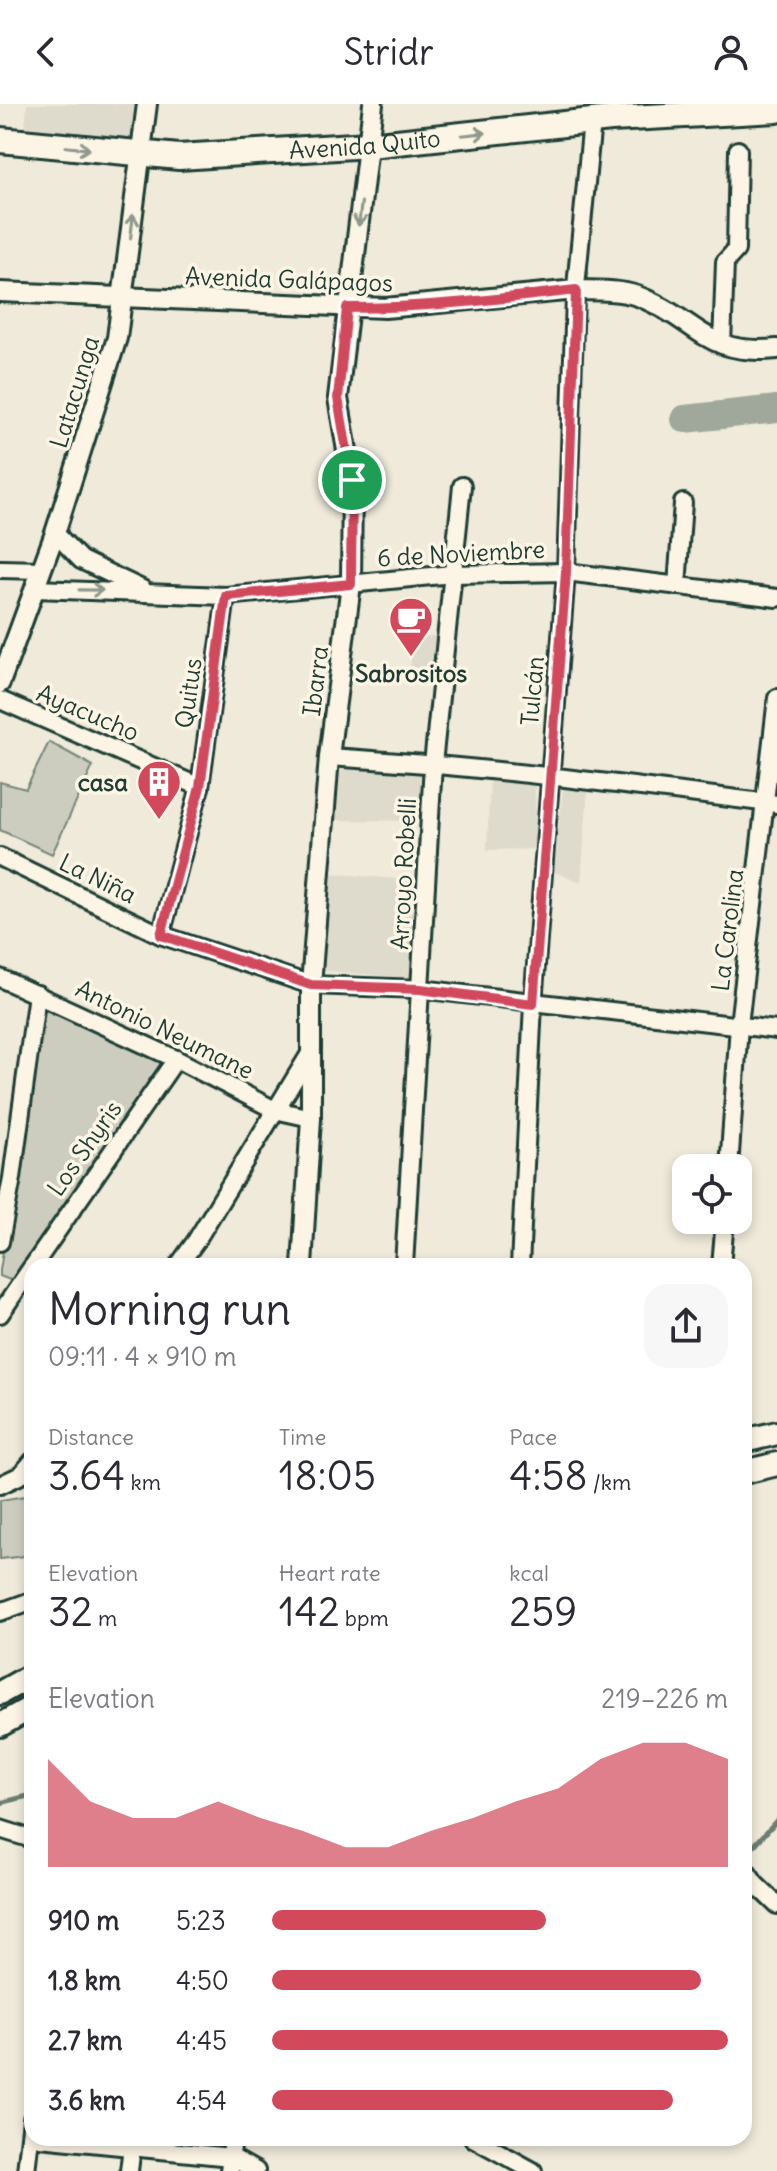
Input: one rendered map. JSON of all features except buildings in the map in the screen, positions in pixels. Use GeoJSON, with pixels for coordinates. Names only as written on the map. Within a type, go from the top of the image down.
{"type":"FeatureCollection","features":[{"type":"Feature","properties":{"kind":"main road","name":"Avenida Quito"},"geometry":{"type":"LineString","coordinates":[[0,140],[179,157],[369,145],[592,121],[777,110]]}},
{"type":"Feature","properties":{"kind":"main road"},"geometry":{"type":"LineString","coordinates":[[752,1439],[777,1433]]}},
{"type":"Feature","properties":{"kind":"main road"},"geometry":{"type":"LineString","coordinates":[[752,1470],[777,1464]]}},
{"type":"Feature","properties":{"kind":"main road"},"geometry":{"type":"LineString","coordinates":[[0,1693],[24,1680]]}},
{"type":"Feature","properties":{"kind":"main road"},"geometry":{"type":"LineString","coordinates":[[0,1725],[24,1712]]}},
{"type":"Feature","properties":{"kind":"street","name":"Latacunga"},"geometry":{"type":"LineString","coordinates":[[0,683],[55,533],[117,338],[147,104]]}},
{"type":"Feature","properties":{"kind":"street","name":"Ibarra"},"geometry":{"type":"LineString","coordinates":[[302,1258],[311,1118],[311,985],[329,757],[351,584],[352,480],[338,398],[373,104]]}},
{"type":"Feature","properties":{"kind":"street","name":"Tulcán"},"geometry":{"type":"LineString","coordinates":[[520,1258],[533,1004],[566,572],[576,290],[592,121]]}},
{"type":"Feature","properties":{"kind":"street"},"geometry":{"type":"LineString","coordinates":[[738,150],[736,250],[725,262],[722,345],[747,350],[777,349]]}},
{"type":"Feature","properties":{"kind":"street","name":"Avenida Galápagos"},"geometry":{"type":"LineString","coordinates":[[0,292],[385,308],[576,290],[612,292],[642,297],[722,345]]}},
{"type":"Feature","properties":{"kind":"street","name":"Arroyo Robelli"},"geometry":{"type":"LineString","coordinates":[[404,1258],[433,764],[462,486]]}},
{"type":"Feature","properties":{"kind":"street"},"geometry":{"type":"LineString","coordinates":[[677,586],[683,503]]}},
{"type":"Feature","properties":{"kind":"street","name":"6 de Noviembre"},"geometry":{"type":"LineString","coordinates":[[55,533],[81,560],[147,592]]}},
{"type":"Feature","properties":{"kind":"street"},"geometry":{"type":"LineString","coordinates":[[0,569],[42,570]]}},
{"type":"Feature","properties":{"kind":"street","name":"6 de Noviembre"},"geometry":{"type":"LineString","coordinates":[[35,589],[226,596],[452,574],[566,572],[777,598]]}},
{"type":"Feature","properties":{"kind":"street","name":"Quitus"},"geometry":{"type":"LineString","coordinates":[[161,935],[200,787],[226,596]]}},
{"type":"Feature","properties":{"kind":"street","name":"La Carolina"},"geometry":{"type":"LineString","coordinates":[[730,1154],[739,1025],[772,803],[777,698]]}},
{"type":"Feature","properties":{"kind":"street","name":"Ayacucho"},"geometry":{"type":"LineString","coordinates":[[0,700],[200,787]]}},
{"type":"Feature","properties":{"kind":"street"},"geometry":{"type":"LineString","coordinates":[[329,757],[549,775],[772,803]]}},
{"type":"Feature","properties":{"kind":"street","name":"La Niña"},"geometry":{"type":"LineString","coordinates":[[0,857],[161,935],[311,985],[420,989],[777,1030]]}},
{"type":"Feature","properties":{"kind":"street","name":"Antonio Neumane"},"geometry":{"type":"LineString","coordinates":[[0,978],[176,1059],[275,1110],[311,1118]]}},
{"type":"Feature","properties":{"kind":"street"},"geometry":{"type":"LineString","coordinates":[[0,1242],[12,1178],[37,994]]}},
{"type":"Feature","properties":{"kind":"street"},"geometry":{"type":"LineString","coordinates":[[184,1258],[311,1052]]}},
{"type":"Feature","properties":{"kind":"street","name":"Los Shyris"},"geometry":{"type":"LineString","coordinates":[[38,1258],[176,1059]]}},
{"type":"Feature","properties":{"kind":"street"},"geometry":{"type":"LineString","coordinates":[[722,1258],[724,1234]]}},
{"type":"Feature","properties":{"kind":"street"},"geometry":{"type":"LineString","coordinates":[[194,1258],[196,1241]]}},
{"type":"Feature","properties":{"kind":"street","name":"Los Shyris"},"geometry":{"type":"LineString","coordinates":[[0,1314],[24,1279]]}},
{"type":"Feature","properties":{"kind":"street"},"geometry":{"type":"LineString","coordinates":[[0,1485],[24,1471]]}},
{"type":"Feature","properties":{"kind":"street"},"geometry":{"type":"LineString","coordinates":[[0,1612],[24,1603]]}},
{"type":"Feature","properties":{"kind":"street"},"geometry":{"type":"LineString","coordinates":[[0,1829],[24,1836]]}},
{"type":"Feature","properties":{"kind":"street"},"geometry":{"type":"LineString","coordinates":[[752,1880],[777,1905]]}},
{"type":"Feature","properties":{"kind":"street"},"geometry":{"type":"LineString","coordinates":[[26,2171],[32,2146]]}},
{"type":"Feature","properties":{"kind":"street"},"geometry":{"type":"LineString","coordinates":[[129,2171],[132,2146]]}},
{"type":"Feature","properties":{"kind":"street"},"geometry":{"type":"LineString","coordinates":[[150,2146],[256,2171]]}},
{"type":"Feature","properties":{"kind":"street"},"geometry":{"type":"LineString","coordinates":[[488,2146],[533,2171]]}},
{"type":"Feature","properties":{"kind":"shaded area"},"geometry":{"type":"Polygon","coordinates":[[[27,104],[137,104],[133,142],[25,129],[27,104]]]}},
{"type":"Feature","properties":{"kind":"shaded area"},"geometry":{"type":"Polygon","coordinates":[[[413,636],[443,636],[439,671],[410,671],[413,636]]]}},
{"type":"Feature","properties":{"kind":"shaded area"},"geometry":{"type":"Polygon","coordinates":[[[49,742],[93,766],[52,854],[0,830],[0,782],[26,789],[49,742]]]}},
{"type":"Feature","properties":{"kind":"shaded area"},"geometry":{"type":"Polygon","coordinates":[[[427,763],[430,821],[336,820],[341,765],[427,763]]]}},
{"type":"Feature","properties":{"kind":"shaded area"},"geometry":{"type":"Polygon","coordinates":[[[490,779],[535,785],[536,849],[487,850],[490,779]]]}},
{"type":"Feature","properties":{"kind":"shaded area"},"geometry":{"type":"Polygon","coordinates":[[[563,788],[588,790],[581,882],[554,872],[563,788]]]}},
{"type":"Feature","properties":{"kind":"shaded area"},"geometry":{"type":"Polygon","coordinates":[[[328,873],[420,881],[412,978],[315,970],[328,873]]]}},
{"type":"Feature","properties":{"kind":"shaded area"},"geometry":{"type":"Polygon","coordinates":[[[45,998],[176,1059],[38,1258],[24,1258],[24,1278],[20,1284],[0,1276],[45,998]]]}},
{"type":"Feature","properties":{"kind":"shaded area"},"geometry":{"type":"Polygon","coordinates":[[[24,1496],[24,1556],[0,1559],[0,1500],[24,1496]]]}},
{"type":"Feature","properties":{"kind":"waterway"},"geometry":{"type":"LineString","coordinates":[[685,419],[777,409]]}},
{"type":"Feature","properties":{"kind":"waterway"},"geometry":{"type":"LineString","coordinates":[[0,1803],[24,1797]]}},
{"type":"Feature","properties":{"kind":"waterway"},"geometry":{"type":"LineString","coordinates":[[752,1848],[777,1820]]}},
{"type":"Feature","properties":{"kind":"place","name":"Sabrositos"},"geometry":{"type":"Point","coordinates":[411,658]}},
{"type":"Feature","properties":{"kind":"place","name":"casa"},"geometry":{"type":"Point","coordinates":[159,821]}},
{"type":"Feature","properties":{"kind":"route"},"geometry":{"type":"LineString","coordinates":[[576,290],[566,572],[533,1004],[420,989],[311,985],[161,935],[200,787],[226,596],[351,584],[352,480],[338,398],[347,308],[474,302],[576,290]]}}]}
